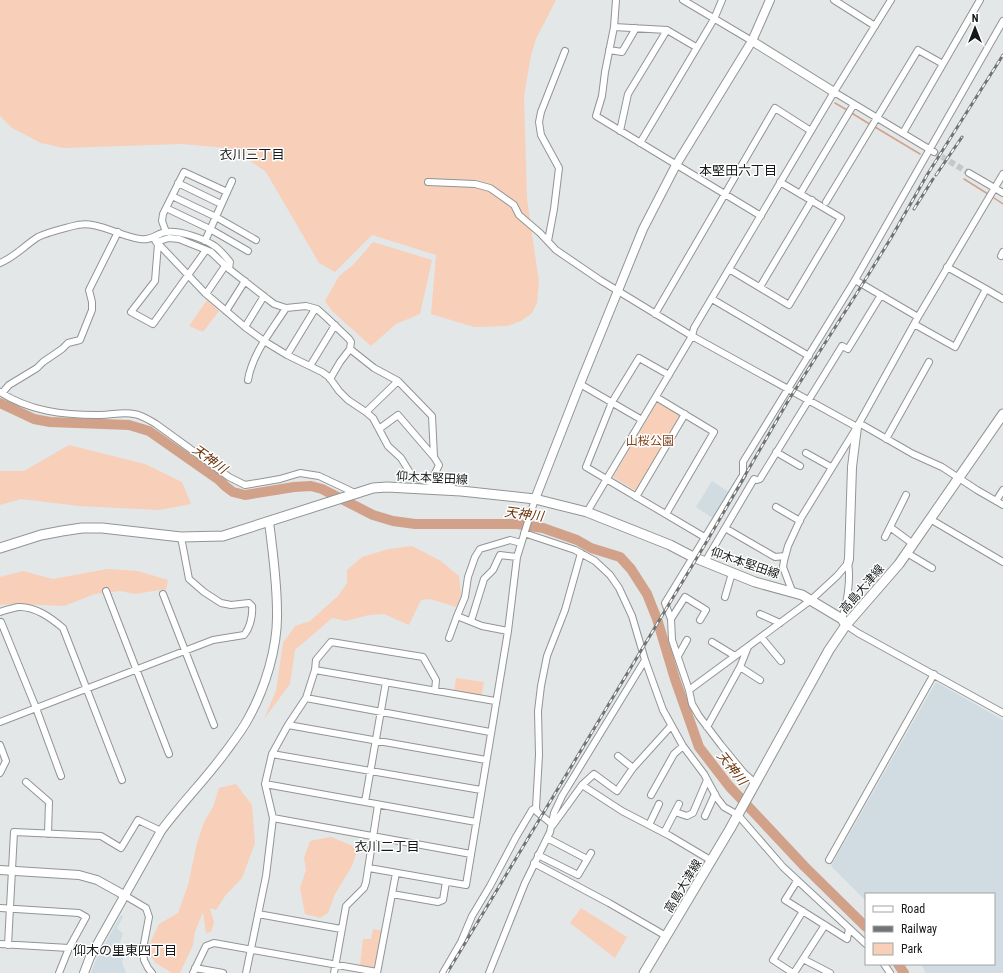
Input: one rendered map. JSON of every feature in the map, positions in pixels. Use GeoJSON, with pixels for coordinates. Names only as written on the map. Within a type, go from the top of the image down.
{"type":"FeatureCollection","features":[{"type":"Feature","properties":{"kind":"main road","name":"高島大津線"},"geometry":{"type":"LineString","coordinates":[[753,786],[844,622],[885,581],[907,553],[1003,414]]}},
{"type":"Feature","properties":{"kind":"main road","name":"仰木本堅田線"},"geometry":{"type":"LineString","coordinates":[[0,548],[41,535],[82,528],[102,528],[181,537],[223,536],[269,522],[355,492],[373,488],[386,487],[461,491],[587,512],[670,545],[693,557],[755,582],[792,591],[811,600],[844,622]]}},
{"type":"Feature","properties":{"kind":"main road"},"geometry":{"type":"LineString","coordinates":[[739,813],[753,786]]}},
{"type":"Feature","properties":{"kind":"main road","name":"高島大津線"},"geometry":{"type":"LineString","coordinates":[[644,973],[712,861],[739,813]]}},
{"type":"Feature","properties":{"kind":"street"},"geometry":{"type":"LineString","coordinates":[[616,0],[614,27],[602,96],[596,116],[761,216]]}},
{"type":"Feature","properties":{"kind":"street"},"geometry":{"type":"LineString","coordinates":[[683,0],[692,2],[714,19],[876,118],[932,150]]}},
{"type":"Feature","properties":{"kind":"street"},"geometry":{"type":"LineString","coordinates":[[640,143],[714,19],[722,0]]}},
{"type":"Feature","properties":{"kind":"street"},"geometry":{"type":"LineString","coordinates":[[368,868],[466,885],[495,701],[508,631],[520,543],[580,384],[643,230],[676,165],[752,41],[770,0]]}},
{"type":"Feature","properties":{"kind":"street"},"geometry":{"type":"LineString","coordinates":[[834,0],[875,26]]}},
{"type":"Feature","properties":{"kind":"street"},"geometry":{"type":"LineString","coordinates":[[587,512],[692,336],[694,328],[780,182],[891,0]]}},
{"type":"Feature","properties":{"kind":"street"},"geometry":{"type":"LineString","coordinates":[[904,133],[980,0]]}},
{"type":"Feature","properties":{"kind":"street"},"geometry":{"type":"LineString","coordinates":[[753,786],[707,727],[692,704],[689,690],[672,640],[671,619],[665,603],[743,475],[743,462],[809,356],[932,150],[1003,21]]}},
{"type":"Feature","properties":{"kind":"street"},"geometry":{"type":"LineString","coordinates":[[614,27],[667,30],[696,47]]}},
{"type":"Feature","properties":{"kind":"street"},"geometry":{"type":"LineString","coordinates":[[609,50],[622,52],[636,28]]}},
{"type":"Feature","properties":{"kind":"street"},"geometry":{"type":"LineString","coordinates":[[620,131],[628,94],[667,30]]}},
{"type":"Feature","properties":{"kind":"street"},"geometry":{"type":"LineString","coordinates":[[826,202],[918,50],[943,64]]}},
{"type":"Feature","properties":{"kind":"street"},"geometry":{"type":"LineString","coordinates":[[548,241],[554,210],[559,168],[541,135],[539,122],[541,112],[565,51]]}},
{"type":"Feature","properties":{"kind":"street"},"geometry":{"type":"LineString","coordinates":[[800,194],[854,104]]}},
{"type":"Feature","properties":{"kind":"street"},"geometry":{"type":"LineString","coordinates":[[656,314],[775,108],[811,131]]}},
{"type":"Feature","properties":{"kind":"street"},"geometry":{"type":"LineString","coordinates":[[166,232],[162,221],[166,208],[184,172],[227,192]]}},
{"type":"Feature","properties":{"kind":"street"},"geometry":{"type":"LineString","coordinates":[[969,173],[991,193],[1003,193]]}},
{"type":"Feature","properties":{"kind":"street"},"geometry":{"type":"LineString","coordinates":[[792,591],[783,567],[785,556],[800,520],[858,425],[918,317],[1003,174]]}},
{"type":"Feature","properties":{"kind":"street"},"geometry":{"type":"LineString","coordinates":[[205,241],[232,181]]}},
{"type":"Feature","properties":{"kind":"street"},"geometry":{"type":"LineString","coordinates":[[428,182],[475,184],[490,188],[514,205],[519,215],[556,250],[617,291],[692,336],[808,400],[913,454],[942,466],[1003,505]]}},
{"type":"Feature","properties":{"kind":"street"},"geometry":{"type":"LineString","coordinates":[[729,269],[789,305],[841,218],[780,182]]}},
{"type":"Feature","properties":{"kind":"street"},"geometry":{"type":"LineString","coordinates":[[178,183],[221,204]]}},
{"type":"Feature","properties":{"kind":"street"},"geometry":{"type":"LineString","coordinates":[[172,196],[216,217],[256,240]]}},
{"type":"Feature","properties":{"kind":"street"},"geometry":{"type":"LineString","coordinates":[[760,287],[812,200]]}},
{"type":"Feature","properties":{"kind":"street"},"geometry":{"type":"LineString","coordinates":[[166,208],[210,229],[248,251]]}},
{"type":"Feature","properties":{"kind":"street"},"geometry":{"type":"LineString","coordinates":[[0,263],[9,259],[39,237],[74,225],[92,224],[141,239],[155,241],[169,238],[179,240],[211,252],[227,268],[274,304],[286,308],[306,306],[315,309],[335,325],[351,342],[350,348],[330,379]]}},
{"type":"Feature","properties":{"kind":"street"},"geometry":{"type":"LineString","coordinates":[[118,232],[89,290],[92,310],[80,340],[68,343],[37,368],[9,384],[1,392],[36,409],[56,413],[98,416],[133,414],[144,417],[156,424],[229,477],[245,485],[280,479],[300,473],[318,476],[355,492]]}},
{"type":"Feature","properties":{"kind":"street"},"geometry":{"type":"LineString","coordinates":[[155,241],[166,232],[184,233],[215,246],[224,254],[230,262],[206,294]]}},
{"type":"Feature","properties":{"kind":"street"},"geometry":{"type":"LineString","coordinates":[[155,241],[206,294],[226,311],[264,341],[287,355],[322,372],[348,400],[373,418],[388,446],[401,458],[412,476],[461,491]]}},
{"type":"Feature","properties":{"kind":"street"},"geometry":{"type":"LineString","coordinates":[[155,241],[155,280],[131,312],[153,324],[189,276],[206,250]]}},
{"type":"Feature","properties":{"kind":"street"},"geometry":{"type":"LineString","coordinates":[[947,268],[1003,299]]}},
{"type":"Feature","properties":{"kind":"street"},"geometry":{"type":"LineString","coordinates":[[854,280],[918,317]]}},
{"type":"Feature","properties":{"kind":"street"},"geometry":{"type":"LineString","coordinates":[[226,311],[245,281]]}},
{"type":"Feature","properties":{"kind":"street"},"geometry":{"type":"LineString","coordinates":[[914,324],[955,347],[986,289]]}},
{"type":"Feature","properties":{"kind":"street"},"geometry":{"type":"LineString","coordinates":[[705,562],[754,479],[760,479],[842,346],[848,349],[881,295]]}},
{"type":"Feature","properties":{"kind":"street"},"geometry":{"type":"LineString","coordinates":[[245,326],[264,296]]}},
{"type":"Feature","properties":{"kind":"street"},"geometry":{"type":"LineString","coordinates":[[712,298],[809,356]]}},
{"type":"Feature","properties":{"kind":"street"},"geometry":{"type":"LineString","coordinates":[[248,380],[250,369],[264,341],[286,308]]}},
{"type":"Feature","properties":{"kind":"street"},"geometry":{"type":"LineString","coordinates":[[287,355],[315,309]]}},
{"type":"Feature","properties":{"kind":"street"},"geometry":{"type":"LineString","coordinates":[[310,366],[335,325]]}},
{"type":"Feature","properties":{"kind":"street"},"geometry":{"type":"LineString","coordinates":[[350,348],[374,368],[398,380],[432,416],[434,457]]}},
{"type":"Feature","properties":{"kind":"street"},"geometry":{"type":"LineString","coordinates":[[669,375],[640,358],[612,402],[586,467],[706,538]]}},
{"type":"Feature","properties":{"kind":"street"},"geometry":{"type":"LineString","coordinates":[[886,439],[928,362]]}},
{"type":"Feature","properties":{"kind":"street"},"geometry":{"type":"LineString","coordinates":[[366,412],[398,380]]}},
{"type":"Feature","properties":{"kind":"street"},"geometry":{"type":"LineString","coordinates":[[580,384],[642,420]]}},
{"type":"Feature","properties":{"kind":"street"},"geometry":{"type":"LineString","coordinates":[[656,397],[714,432],[666,514]]}},
{"type":"Feature","properties":{"kind":"street"},"geometry":{"type":"LineString","coordinates":[[636,497],[685,414]]}},
{"type":"Feature","properties":{"kind":"street"},"geometry":{"type":"LineString","coordinates":[[379,429],[398,415],[434,457],[439,465],[431,482]]}},
{"type":"Feature","properties":{"kind":"street"},"geometry":{"type":"LineString","coordinates":[[858,425],[852,467],[848,563],[850,572],[844,622],[858,633],[1003,713]]}},
{"type":"Feature","properties":{"kind":"street"},"geometry":{"type":"LineString","coordinates":[[776,452],[800,466]]}},
{"type":"Feature","properties":{"kind":"street"},"geometry":{"type":"LineString","coordinates":[[806,453],[831,467]]}},
{"type":"Feature","properties":{"kind":"street"},"geometry":{"type":"LineString","coordinates":[[996,501],[1003,490]]}},
{"type":"Feature","properties":{"kind":"street"},"geometry":{"type":"LineString","coordinates":[[885,537],[906,495]]}},
{"type":"Feature","properties":{"kind":"street"},"geometry":{"type":"LineString","coordinates":[[776,507],[800,520]]}},
{"type":"Feature","properties":{"kind":"street"},"geometry":{"type":"LineString","coordinates":[[930,519],[1003,562]]}},
{"type":"Feature","properties":{"kind":"street"},"geometry":{"type":"LineString","coordinates":[[84,973],[90,957],[161,831],[174,813],[224,755],[248,720],[260,693],[269,666],[278,614],[276,574],[269,522]]}},
{"type":"Feature","properties":{"kind":"street"},"geometry":{"type":"LineString","coordinates":[[725,528],[775,557],[785,556]]}},
{"type":"Feature","properties":{"kind":"street"},"geometry":{"type":"LineString","coordinates":[[890,528],[913,544]]}},
{"type":"Feature","properties":{"kind":"street"},"geometry":{"type":"LineString","coordinates":[[525,530],[581,553],[602,566],[610,575],[632,616],[645,660],[663,710],[683,746],[724,807],[739,813],[783,867],[865,943]]}},
{"type":"Feature","properties":{"kind":"street"},"geometry":{"type":"LineString","coordinates":[[0,722],[213,640],[244,635],[253,610],[252,606],[249,603],[231,605],[221,603],[204,592],[189,579],[181,537]]}},
{"type":"Feature","properties":{"kind":"street"},"geometry":{"type":"LineString","coordinates":[[449,638],[464,597],[474,557],[480,549],[510,540],[520,543]]}},
{"type":"Feature","properties":{"kind":"street"},"geometry":{"type":"LineString","coordinates":[[552,825],[537,812],[536,808],[539,755],[538,711],[547,656],[565,610],[581,553]]}},
{"type":"Feature","properties":{"kind":"street"},"geometry":{"type":"LineString","coordinates":[[907,553],[932,568]]}},
{"type":"Feature","properties":{"kind":"street"},"geometry":{"type":"LineString","coordinates":[[471,621],[484,579],[493,570],[500,555],[517,557]]}},
{"type":"Feature","properties":{"kind":"street"},"geometry":{"type":"LineString","coordinates":[[689,690],[811,600],[837,576],[848,563]]}},
{"type":"Feature","properties":{"kind":"street"},"geometry":{"type":"LineString","coordinates":[[725,597],[732,573]]}},
{"type":"Feature","properties":{"kind":"street"},"geometry":{"type":"LineString","coordinates":[[106,591],[169,754]]}},
{"type":"Feature","properties":{"kind":"street"},"geometry":{"type":"LineString","coordinates":[[163,594],[214,725]]}},
{"type":"Feature","properties":{"kind":"street"},"geometry":{"type":"LineString","coordinates":[[671,619],[685,597],[706,610],[700,620]]}},
{"type":"Feature","properties":{"kind":"street"},"geometry":{"type":"LineString","coordinates":[[0,612],[19,607],[29,609],[51,618],[63,628],[122,780]]}},
{"type":"Feature","properties":{"kind":"street"},"geometry":{"type":"LineString","coordinates":[[760,614],[780,623]]}},
{"type":"Feature","properties":{"kind":"street"},"geometry":{"type":"LineString","coordinates":[[458,616],[482,626],[508,631]]}},
{"type":"Feature","properties":{"kind":"street"},"geometry":{"type":"LineString","coordinates":[[1,622],[36,708],[61,776]]}},
{"type":"Feature","properties":{"kind":"street"},"geometry":{"type":"LineString","coordinates":[[761,637],[781,661]]}},
{"type":"Feature","properties":{"kind":"street"},"geometry":{"type":"LineString","coordinates":[[678,656],[687,640]]}},
{"type":"Feature","properties":{"kind":"street"},"geometry":{"type":"LineString","coordinates":[[246,973],[266,876],[273,818],[265,784],[272,754],[288,725],[306,698],[315,670],[316,660],[331,642],[423,658],[436,680],[436,691]]}},
{"type":"Feature","properties":{"kind":"street"},"geometry":{"type":"LineString","coordinates":[[712,642],[735,656]]}},
{"type":"Feature","properties":{"kind":"street"},"geometry":{"type":"LineString","coordinates":[[707,727],[740,667],[748,646]]}},
{"type":"Feature","properties":{"kind":"street"},"geometry":{"type":"LineString","coordinates":[[489,973],[525,883],[547,838],[552,825],[554,813],[562,796],[645,660]]}},
{"type":"Feature","properties":{"kind":"street"},"geometry":{"type":"LineString","coordinates":[[740,667],[760,680]]}},
{"type":"Feature","properties":{"kind":"street"},"geometry":{"type":"LineString","coordinates":[[315,670],[495,701]]}},
{"type":"Feature","properties":{"kind":"street"},"geometry":{"type":"LineString","coordinates":[[829,860],[934,674]]}},
{"type":"Feature","properties":{"kind":"street"},"geometry":{"type":"LineString","coordinates":[[365,802],[386,682]]}},
{"type":"Feature","properties":{"kind":"street"},"geometry":{"type":"LineString","coordinates":[[306,698],[490,732]]}},
{"type":"Feature","properties":{"kind":"street"},"geometry":{"type":"LineString","coordinates":[[288,725],[486,760]]}},
{"type":"Feature","properties":{"kind":"street"},"geometry":{"type":"LineString","coordinates":[[552,825],[582,785],[594,774],[617,791],[633,768],[671,726]]}},
{"type":"Feature","properties":{"kind":"street"},"geometry":{"type":"LineString","coordinates":[[0,745],[6,761],[0,773]]}},
{"type":"Feature","properties":{"kind":"street"},"geometry":{"type":"LineString","coordinates":[[651,795],[674,754],[683,746]]}},
{"type":"Feature","properties":{"kind":"street"},"geometry":{"type":"LineString","coordinates":[[272,754],[481,790]]}},
{"type":"Feature","properties":{"kind":"street"},"geometry":{"type":"LineString","coordinates":[[618,756],[633,768]]}},
{"type":"Feature","properties":{"kind":"street"},"geometry":{"type":"LineString","coordinates":[[675,812],[687,816],[693,813],[707,780]]}},
{"type":"Feature","properties":{"kind":"street"},"geometry":{"type":"LineString","coordinates":[[26,782],[49,802],[48,834]]}},
{"type":"Feature","properties":{"kind":"street"},"geometry":{"type":"LineString","coordinates":[[265,784],[476,822]]}},
{"type":"Feature","properties":{"kind":"street"},"geometry":{"type":"LineString","coordinates":[[582,785],[622,811],[712,861]]}},
{"type":"Feature","properties":{"kind":"street"},"geometry":{"type":"LineString","coordinates":[[705,816],[716,794]]}},
{"type":"Feature","properties":{"kind":"street"},"geometry":{"type":"LineString","coordinates":[[649,825],[659,804]]}},
{"type":"Feature","properties":{"kind":"street"},"geometry":{"type":"LineString","coordinates":[[664,833],[679,804]]}},
{"type":"Feature","properties":{"kind":"street"},"geometry":{"type":"LineString","coordinates":[[334,973],[346,906],[364,888],[366,882],[378,805]]}},
{"type":"Feature","properties":{"kind":"street"},"geometry":{"type":"LineString","coordinates":[[442,973],[461,942],[472,916],[516,837],[532,810],[536,808]]}},
{"type":"Feature","properties":{"kind":"street"},"geometry":{"type":"LineString","coordinates":[[273,818],[471,854]]}},
{"type":"Feature","properties":{"kind":"street"},"geometry":{"type":"LineString","coordinates":[[8,945],[14,832],[101,836],[121,848],[138,820],[161,831]]}},
{"type":"Feature","properties":{"kind":"street"},"geometry":{"type":"LineString","coordinates":[[547,838],[587,859]]}},
{"type":"Feature","properties":{"kind":"street"},"geometry":{"type":"LineString","coordinates":[[538,855],[578,876],[590,853]]}},
{"type":"Feature","properties":{"kind":"street"},"geometry":{"type":"LineString","coordinates":[[534,863],[609,903],[666,936]]}},
{"type":"Feature","properties":{"kind":"street"},"geometry":{"type":"LineString","coordinates":[[0,870],[11,872],[79,875],[96,880],[146,908],[149,918],[143,949],[144,960],[152,973]]}},
{"type":"Feature","properties":{"kind":"street"},"geometry":{"type":"LineString","coordinates":[[223,973],[194,971],[206,946],[214,943],[377,973],[396,873]]}},
{"type":"Feature","properties":{"kind":"street"},"geometry":{"type":"LineString","coordinates":[[797,880],[785,900],[847,938],[849,929]]}},
{"type":"Feature","properties":{"kind":"street"},"geometry":{"type":"LineString","coordinates":[[392,894],[438,902],[443,900],[446,882]]}},
{"type":"Feature","properties":{"kind":"street"},"geometry":{"type":"LineString","coordinates":[[0,908],[79,913],[86,917],[68,948],[59,973]]}},
{"type":"Feature","properties":{"kind":"street"},"geometry":{"type":"LineString","coordinates":[[802,911],[773,960],[794,973],[825,925]]}},
{"type":"Feature","properties":{"kind":"street"},"geometry":{"type":"LineString","coordinates":[[258,914],[341,929]]}},
{"type":"Feature","properties":{"kind":"street"},"geometry":{"type":"LineString","coordinates":[[0,944],[68,948]]}},
{"type":"Feature","properties":{"kind":"street"},"geometry":{"type":"LineString","coordinates":[[803,959],[830,973]]}},
{"type":"Feature","properties":{"kind":"shaded area"},"geometry":{"type":"Polygon","coordinates":[[[712,481],[730,493],[714,519],[696,507],[712,481]]]}},
{"type":"Feature","properties":{"kind":"shaded area"},"geometry":{"type":"Polygon","coordinates":[[[936,682],[1003,720],[1003,973],[926,973],[922,965],[995,965],[995,893],[865,893],[865,900],[831,866],[936,682]]]}},
{"type":"Feature","properties":{"kind":"shaded area"},"geometry":{"type":"Polygon","coordinates":[[[121,915],[123,917],[117,928],[123,934],[120,942],[123,945],[124,957],[122,962],[126,973],[91,973],[96,960],[121,915]]]}},
{"type":"Feature","properties":{"kind":"green space"},"geometry":{"type":"Polygon","coordinates":[[[0,0],[556,0],[536,39],[531,55],[524,96],[527,199],[539,282],[537,303],[532,313],[521,321],[507,326],[474,327],[431,314],[436,255],[372,235],[335,272],[319,263],[266,172],[242,155],[228,148],[181,144],[63,148],[41,143],[12,128],[0,116],[0,0]]]}},
{"type":"Feature","properties":{"kind":"green space"},"geometry":{"type":"Polygon","coordinates":[[[373,242],[432,260],[420,314],[396,324],[371,346],[332,311],[325,301],[339,276],[353,265],[373,242]]]}},
{"type":"Feature","properties":{"kind":"green space"},"geometry":{"type":"Polygon","coordinates":[[[207,300],[219,311],[203,332],[189,326],[207,300]]]}},
{"type":"Feature","properties":{"kind":"green space","name":"山桜公園"},"geometry":{"type":"Polygon","coordinates":[[[658,401],[682,415],[636,491],[613,477],[658,401]]]}},
{"type":"Feature","properties":{"kind":"green space"},"geometry":{"type":"Polygon","coordinates":[[[69,445],[145,464],[182,482],[191,504],[159,510],[79,506],[21,499],[0,505],[0,471],[24,471],[69,445]]]}},
{"type":"Feature","properties":{"kind":"green space"},"geometry":{"type":"Polygon","coordinates":[[[412,546],[441,561],[459,576],[461,596],[456,607],[430,599],[421,600],[409,625],[384,614],[369,615],[346,621],[332,618],[295,650],[290,684],[264,719],[276,691],[283,643],[295,626],[310,621],[338,596],[347,583],[347,570],[362,557],[389,549],[412,546]]]}},
{"type":"Feature","properties":{"kind":"green space"},"geometry":{"type":"Polygon","coordinates":[[[107,569],[138,571],[168,580],[166,589],[135,594],[120,591],[95,594],[64,606],[16,604],[0,605],[0,577],[23,571],[53,579],[107,569]]]}},
{"type":"Feature","properties":{"kind":"green space"},"geometry":{"type":"Polygon","coordinates":[[[456,678],[484,682],[481,699],[454,693],[456,678]]]}},
{"type":"Feature","properties":{"kind":"green space"},"geometry":{"type":"Polygon","coordinates":[[[236,784],[252,805],[255,843],[242,878],[225,896],[216,910],[210,908],[214,923],[211,932],[206,933],[203,912],[195,932],[193,945],[180,973],[172,973],[156,963],[151,957],[150,943],[159,924],[178,913],[188,885],[197,843],[204,822],[213,807],[219,788],[236,784]]]}},
{"type":"Feature","properties":{"kind":"green space"},"geometry":{"type":"Polygon","coordinates":[[[331,837],[358,848],[352,866],[335,894],[328,913],[320,918],[305,914],[300,888],[306,870],[304,858],[310,841],[331,837]]]}},
{"type":"Feature","properties":{"kind":"green space"},"geometry":{"type":"Polygon","coordinates":[[[581,908],[627,937],[615,958],[570,923],[581,908]]]}},
{"type":"Feature","properties":{"kind":"green space"},"geometry":{"type":"Polygon","coordinates":[[[373,929],[383,931],[375,969],[360,967],[363,939],[371,939],[373,929]]]}},
{"type":"Feature","properties":{"kind":"waterway"},"geometry":{"type":"LineString","coordinates":[[835,103],[847,110]]}},
{"type":"Feature","properties":{"kind":"waterway"},"geometry":{"type":"LineString","coordinates":[[850,112],[871,125]]}},
{"type":"Feature","properties":{"kind":"waterway"},"geometry":{"type":"LineString","coordinates":[[875,127],[920,154]]}},
{"type":"Feature","properties":{"kind":"waterway"},"geometry":{"type":"LineString","coordinates":[[964,179],[988,194]]}},
{"type":"Feature","properties":{"kind":"waterway"},"geometry":{"type":"LineString","coordinates":[[991,196],[1003,204]]}},
{"type":"Feature","properties":{"kind":"waterway","name":"天神川"},"geometry":{"type":"LineString","coordinates":[[0,403],[34,419],[50,422],[129,425],[149,431],[219,480],[233,492],[245,495],[294,487],[311,486],[322,489],[373,515],[393,521],[415,524],[517,524],[543,528],[577,540],[591,548],[620,557],[631,569],[647,594],[657,619],[675,679],[699,747],[729,786],[805,867],[865,926]]}},
{"type":"Feature","properties":{"kind":"waterway","name":"天神川"},"geometry":{"type":"LineString","coordinates":[[899,965],[904,973]]}},
{"type":"Feature","properties":{"kind":"tunnel"},"geometry":{"type":"LineString","coordinates":[[934,152],[969,173]]}},
{"type":"Feature","properties":{"kind":"railway"},"geometry":{"type":"LineString","coordinates":[[447,973],[707,541],[788,401],[857,293],[927,175],[1003,55]]}},
{"type":"Feature","properties":{"kind":"railway"},"geometry":{"type":"LineString","coordinates":[[936,175],[962,137]]}},
{"type":"Feature","properties":{"kind":"railway"},"geometry":{"type":"LineString","coordinates":[[914,209],[933,179]]}},
{"type":"Feature","properties":{"kind":"district","name":"衣川三丁目"},"geometry":{"type":"Point","coordinates":[252,154]}},
{"type":"Feature","properties":{"kind":"district","name":"本堅田六丁目"},"geometry":{"type":"Point","coordinates":[738,170]}},
{"type":"Feature","properties":{"kind":"district","name":"衣川二丁目"},"geometry":{"type":"Point","coordinates":[387,846]}},
{"type":"Feature","properties":{"kind":"district","name":"仰木の里東四丁目"},"geometry":{"type":"Point","coordinates":[125,950]}}]}
